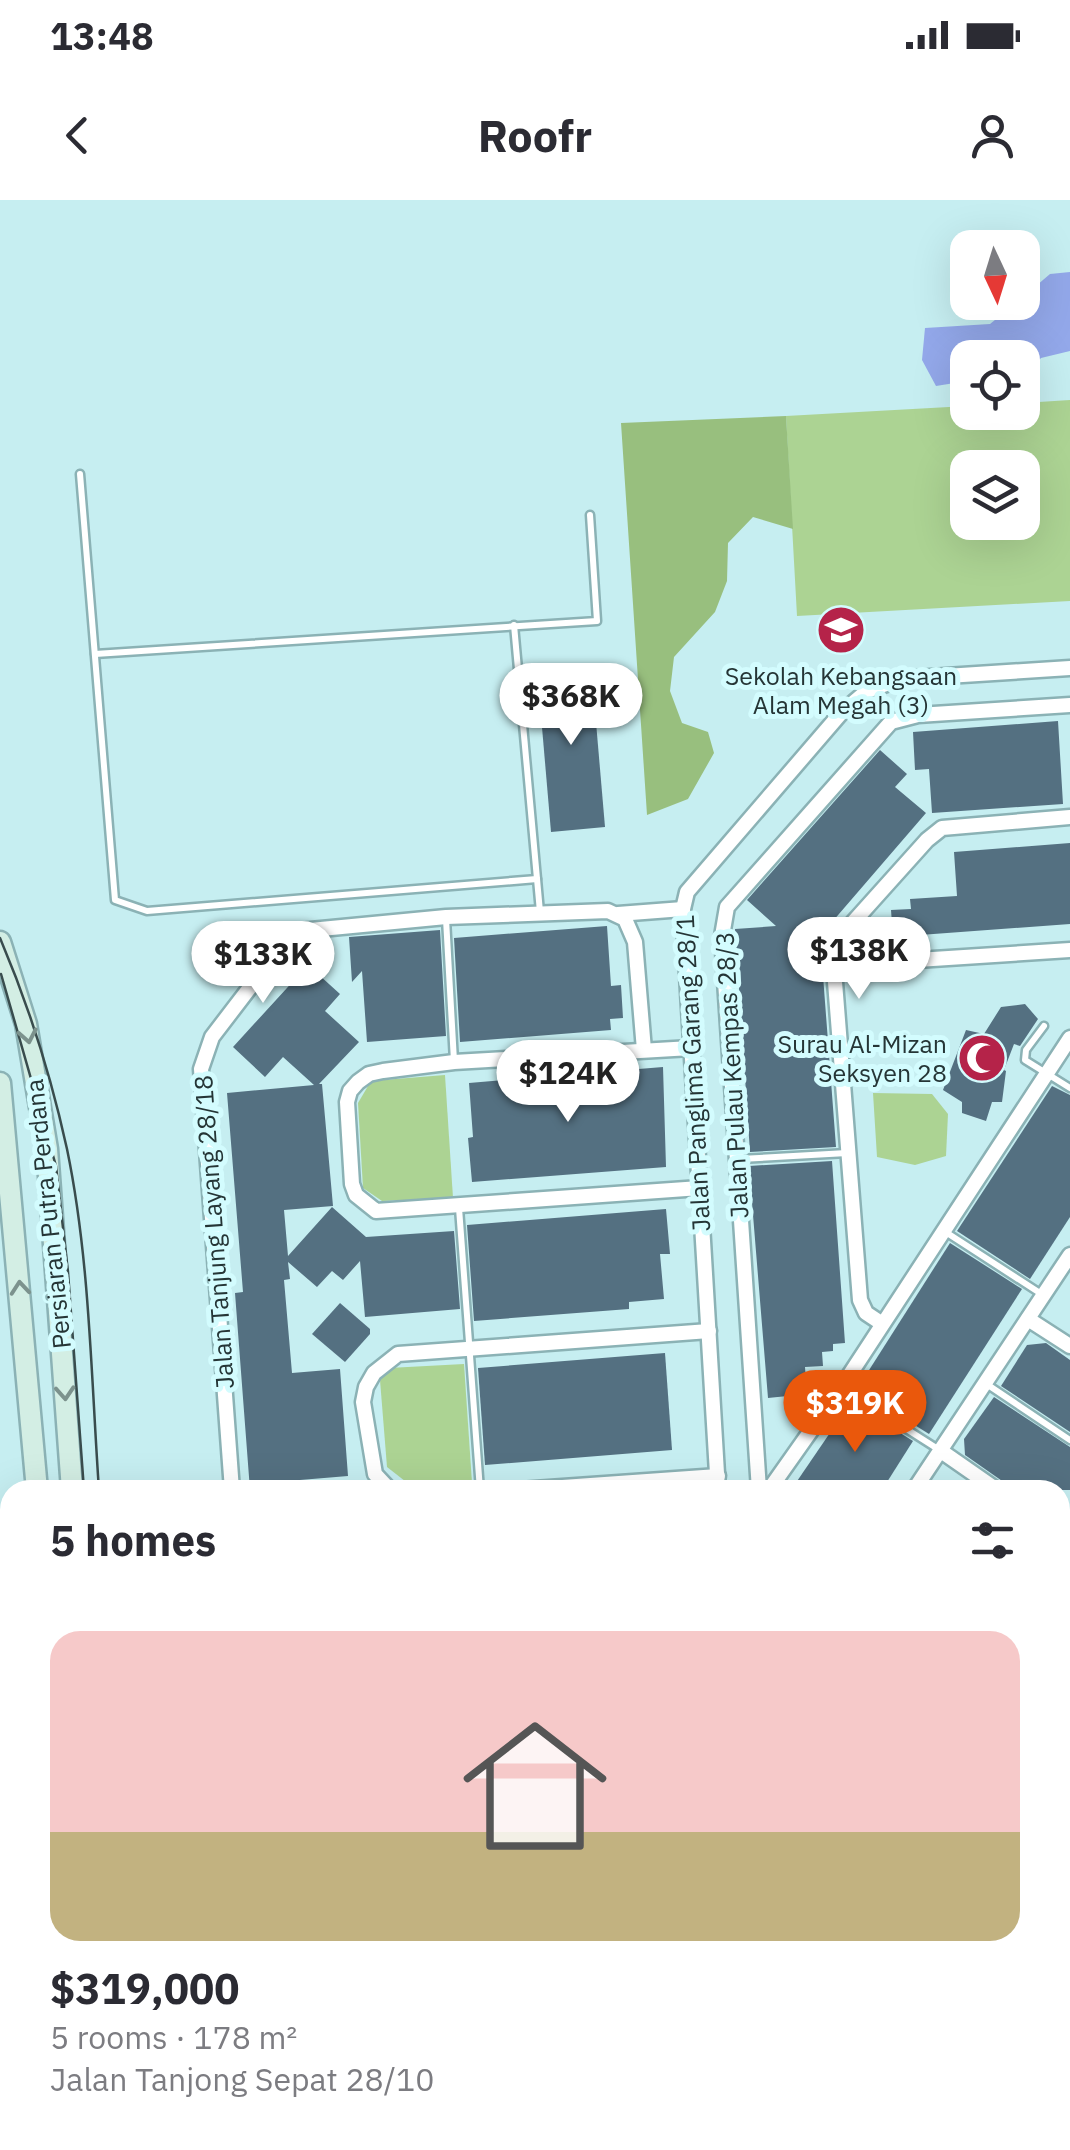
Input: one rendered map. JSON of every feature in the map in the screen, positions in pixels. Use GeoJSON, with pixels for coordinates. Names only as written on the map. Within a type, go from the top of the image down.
{"type":"FeatureCollection","features":[{"type":"Feature","properties":{"kind":"main road","name":"Persiaran Putra Perdana"},"geometry":{"type":"LineString","coordinates":[[0,942],[26,1024],[47,1148],[71,1480]]}},
{"type":"Feature","properties":{"kind":"main road","name":"Persiaran Putra Perdana"},"geometry":{"type":"LineString","coordinates":[[0,1083],[35,1480]]}},
{"type":"Feature","properties":{"kind":"street","name":"Jalan Panglima Garang 28/1"},"geometry":{"type":"LineString","coordinates":[[718,1480],[682,909],[687,892],[841,713],[866,691],[900,679],[1070,668]]}},
{"type":"Feature","properties":{"kind":"street","name":"Jalan Pulau Kempas 28/3"},"geometry":{"type":"LineString","coordinates":[[758,1480],[722,936],[727,907],[891,722],[918,715],[1070,705]]}},
{"type":"Feature","properties":{"kind":"street"},"geometry":{"type":"LineString","coordinates":[[881,1323],[866,1313],[860,1300],[834,962],[838,944],[918,849],[942,828],[1070,817]]}},
{"type":"Feature","properties":{"kind":"street","name":"Jalan Tanjung Layang 28/18"},"geometry":{"type":"LineString","coordinates":[[231,1480],[203,1058],[207,1046],[292,935],[310,929],[446,917],[682,909]]}},
{"type":"Feature","properties":{"kind":"street"},"geometry":{"type":"LineString","coordinates":[[618,914],[631,928],[635,942],[644,1050]]}},
{"type":"Feature","properties":{"kind":"street"},"geometry":{"type":"LineString","coordinates":[[902,962],[1070,950]]}},
{"type":"Feature","properties":{"kind":"street"},"geometry":{"type":"LineString","coordinates":[[776,1480],[841,1388],[1070,1038]]}},
{"type":"Feature","properties":{"kind":"street"},"geometry":{"type":"LineString","coordinates":[[691,1048],[454,1062],[369,1074],[350,1092],[348,1102],[352,1184],[356,1195],[376,1212],[700,1188]]}},
{"type":"Feature","properties":{"kind":"street"},"geometry":{"type":"LineString","coordinates":[[920,1480],[1070,1256]]}},
{"type":"Feature","properties":{"kind":"street"},"geometry":{"type":"LineString","coordinates":[[1028,1319],[1070,1346]]}},
{"type":"Feature","properties":{"kind":"street"},"geometry":{"type":"LineString","coordinates":[[381,1480],[370,1458],[363,1402],[366,1387],[385,1362],[398,1354],[709,1332]]}},
{"type":"Feature","properties":{"kind":"street"},"geometry":{"type":"LineString","coordinates":[[940,1450],[983,1480]]}},
{"type":"Feature","properties":{"kind":"lane"},"geometry":{"type":"LineString","coordinates":[[80,474],[115,900],[147,912],[537,879]]}},
{"type":"Feature","properties":{"kind":"lane"},"geometry":{"type":"LineString","coordinates":[[95,654],[597,620],[590,515]]}},
{"type":"Feature","properties":{"kind":"lane"},"geometry":{"type":"LineString","coordinates":[[514,625],[540,914]]}},
{"type":"Feature","properties":{"kind":"lane"},"geometry":{"type":"LineString","coordinates":[[446,917],[454,1062]]}},
{"type":"Feature","properties":{"kind":"lane"},"geometry":{"type":"LineString","coordinates":[[1044,1026],[1025,1060],[1070,1088]]}},
{"type":"Feature","properties":{"kind":"lane"},"geometry":{"type":"LineString","coordinates":[[736,1160],[848,1153]]}},
{"type":"Feature","properties":{"kind":"lane"},"geometry":{"type":"LineString","coordinates":[[459,1207],[479,1480]]}},
{"type":"Feature","properties":{"kind":"lane"},"geometry":{"type":"LineString","coordinates":[[944,1231],[1044,1295]]}},
{"type":"Feature","properties":{"kind":"lane"},"geometry":{"type":"LineString","coordinates":[[985,1384],[1070,1440]]}},
{"type":"Feature","properties":{"kind":"lane"},"geometry":{"type":"LineString","coordinates":[[841,1388],[940,1450]]}},
{"type":"Feature","properties":{"kind":"green space"},"geometry":{"type":"Polygon","coordinates":[[[1070,400],[1070,601],[797,616],[786,416],[950,407],[950,430],[1040,430],[1040,402],[1070,400]]]}},
{"type":"Feature","properties":{"kind":"green space"},"geometry":{"type":"Polygon","coordinates":[[[786,416],[793,529],[753,517],[728,543],[727,581],[715,612],[674,657],[670,691],[682,723],[708,732],[714,753],[688,799],[647,815],[621,423],[786,416]]]}},
{"type":"Feature","properties":{"kind":"green space"},"geometry":{"type":"Polygon","coordinates":[[[445,1075],[453,1198],[382,1201],[363,1188],[358,1103],[371,1081],[445,1075]]]}},
{"type":"Feature","properties":{"kind":"green space"},"geometry":{"type":"Polygon","coordinates":[[[873,1093],[932,1094],[948,1114],[946,1156],[915,1165],[877,1157],[873,1093]]]}},
{"type":"Feature","properties":{"kind":"green space"},"geometry":{"type":"Polygon","coordinates":[[[464,1364],[472,1480],[404,1480],[387,1467],[380,1380],[389,1368],[464,1364]]]}},
{"type":"Feature","properties":{"kind":"water"},"geometry":{"type":"Polygon","coordinates":[[[1070,272],[1070,351],[1040,359],[1040,340],[950,340],[950,384],[936,386],[922,360],[925,328],[990,324],[995,320],[1040,320],[1040,283],[1050,274],[1070,272]]]}},
{"type":"Feature","properties":{"kind":"building"},"geometry":{"type":"Polygon","coordinates":[[[591,664],[605,827],[551,832],[537,669],[591,664]]]}},
{"type":"Feature","properties":{"kind":"building"},"geometry":{"type":"Polygon","coordinates":[[[1058,721],[1063,804],[932,813],[929,769],[915,770],[913,732],[1058,721]]]}},
{"type":"Feature","properties":{"kind":"building"},"geometry":{"type":"Polygon","coordinates":[[[880,750],[907,774],[895,787],[926,813],[820,936],[836,1147],[750,1152],[735,929],[776,926],[747,900],[880,750]]]}},
{"type":"Feature","properties":{"kind":"building"},"geometry":{"type":"Polygon","coordinates":[[[1070,843],[1070,924],[893,937],[891,910],[911,909],[910,899],[957,896],[954,852],[1070,843]]]}},
{"type":"Feature","properties":{"kind":"building"},"geometry":{"type":"Polygon","coordinates":[[[607,926],[611,986],[621,985],[623,1018],[610,1019],[611,1030],[460,1042],[454,938],[607,926]]]}},
{"type":"Feature","properties":{"kind":"building"},"geometry":{"type":"Polygon","coordinates":[[[440,930],[446,1036],[367,1042],[362,971],[352,982],[349,937],[440,930]]]}},
{"type":"Feature","properties":{"kind":"building"},"geometry":{"type":"Polygon","coordinates":[[[308,965],[340,994],[325,1011],[359,1042],[319,1084],[333,1206],[284,1210],[288,1256],[332,1207],[366,1237],[454,1231],[460,1309],[365,1317],[360,1261],[343,1280],[332,1271],[317,1287],[288,1262],[290,1279],[284,1280],[292,1373],[340,1369],[348,1476],[249,1480],[235,1293],[243,1292],[227,1093],[314,1085],[283,1057],[265,1077],[233,1047],[308,965]]]}},
{"type":"Feature","properties":{"kind":"building","name":"Surau Al-Mizan Seksyen 28"},"geometry":{"type":"Polygon","coordinates":[[[1025,1004],[1038,1019],[1020,1046],[1014,1044],[1004,1070],[1002,1102],[992,1102],[986,1121],[962,1113],[962,1102],[943,1090],[966,1030],[984,1034],[1001,1007],[1025,1004]]]}},
{"type":"Feature","properties":{"kind":"building"},"geometry":{"type":"Polygon","coordinates":[[[663,1067],[666,1167],[472,1182],[469,1083],[663,1067]]]}},
{"type":"Feature","properties":{"kind":"building"},"geometry":{"type":"Polygon","coordinates":[[[1052,1086],[1070,1095],[1070,1217],[1030,1279],[957,1231],[1052,1086]]]}},
{"type":"Feature","properties":{"kind":"building"},"geometry":{"type":"Polygon","coordinates":[[[832,1161],[845,1343],[833,1344],[833,1351],[822,1352],[823,1366],[805,1367],[807,1394],[768,1398],[749,1166],[832,1161]]]}},
{"type":"Feature","properties":{"kind":"building"},"geometry":{"type":"Polygon","coordinates":[[[666,1209],[670,1254],[660,1254],[664,1299],[629,1302],[629,1309],[474,1321],[467,1225],[666,1209]]]}},
{"type":"Feature","properties":{"kind":"building"},"geometry":{"type":"Polygon","coordinates":[[[950,1243],[1022,1289],[929,1434],[857,1389],[950,1243]]]}},
{"type":"Feature","properties":{"kind":"building"},"geometry":{"type":"Polygon","coordinates":[[[340,1303],[370,1329],[370,1334],[345,1362],[312,1334],[340,1303]]]}},
{"type":"Feature","properties":{"kind":"building"},"geometry":{"type":"Polygon","coordinates":[[[1046,1343],[1070,1360],[1070,1432],[1001,1386],[1027,1345],[1046,1343]]]}},
{"type":"Feature","properties":{"kind":"building"},"geometry":{"type":"Polygon","coordinates":[[[665,1353],[672,1450],[485,1465],[478,1368],[665,1353]]]}},
{"type":"Feature","properties":{"kind":"building"},"geometry":{"type":"Polygon","coordinates":[[[994,1397],[1070,1447],[1070,1480],[1001,1480],[965,1455],[964,1439],[994,1397]]]}},
{"type":"Feature","properties":{"kind":"building"},"geometry":{"type":"Polygon","coordinates":[[[851,1402],[913,1441],[888,1480],[798,1480],[851,1402]]]}},
{"type":"Feature","properties":{"kind":"tram line"},"geometry":{"type":"LineString","coordinates":[[0,938],[46,1068],[75,1191],[89,1319],[98,1480]]}},
{"type":"Feature","properties":{"kind":"tram line"},"geometry":{"type":"LineString","coordinates":[[1,974],[56,1166],[83,1480]]}},
{"type":"Feature","properties":{"kind":"place","name":"Sekolah Kebangsaan Alam Megah (3)"},"geometry":{"type":"Point","coordinates":[841,630]}},
{"type":"Feature","properties":{"kind":"place","name":"Surau Al-Mizan Seksyen 28"},"geometry":{"type":"Point","coordinates":[982,1058]}}]}
